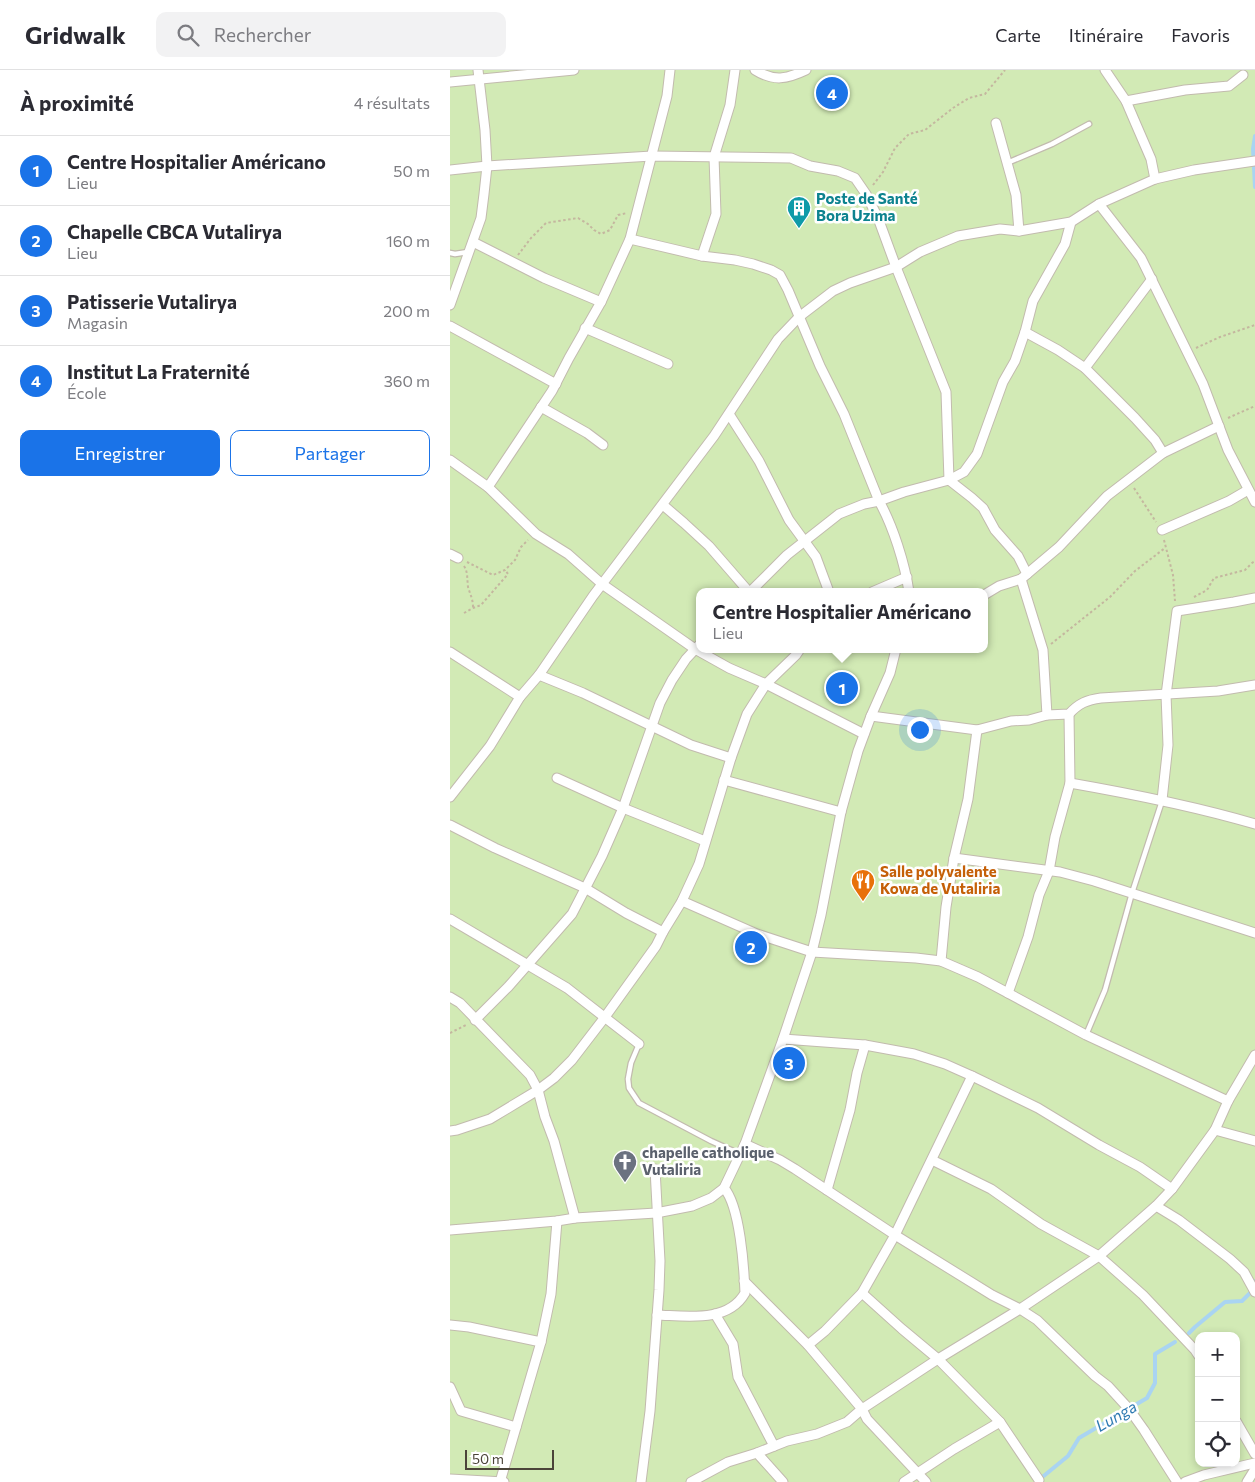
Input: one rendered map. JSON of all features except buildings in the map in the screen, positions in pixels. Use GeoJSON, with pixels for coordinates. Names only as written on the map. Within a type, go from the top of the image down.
{"type":"FeatureCollection","features":[{"type":"Feature","properties":{"kind":"street"},"geometry":{"type":"LineString","coordinates":[[450,82],[479,74],[574,70]]}},
{"type":"Feature","properties":{"kind":"street"},"geometry":{"type":"LineString","coordinates":[[488,487],[556,384],[585,328],[601,302],[630,239],[667,96],[670,70]]}},
{"type":"Feature","properties":{"kind":"street"},"geometry":{"type":"LineString","coordinates":[[702,256],[716,214],[714,157],[730,105],[735,70]]}},
{"type":"Feature","properties":{"kind":"street"},"geometry":{"type":"LineString","coordinates":[[754,70],[762,74],[781,78],[791,77],[806,70]]}},
{"type":"Feature","properties":{"kind":"street"},"geometry":{"type":"LineString","coordinates":[[1106,70],[1126,102],[1151,159],[1155,180]]}},
{"type":"Feature","properties":{"kind":"street"},"geometry":{"type":"LineString","coordinates":[[450,305],[481,218],[487,166],[479,74]]}},
{"type":"Feature","properties":{"kind":"street"},"geometry":{"type":"LineString","coordinates":[[1126,102],[1185,90],[1229,86],[1243,75]]}},
{"type":"Feature","properties":{"kind":"street"},"geometry":{"type":"LineString","coordinates":[[996,123],[1016,195],[1019,231]]}},
{"type":"Feature","properties":{"kind":"street"},"geometry":{"type":"LineString","coordinates":[[450,170],[652,156],[791,158],[810,166],[838,171],[855,178],[866,194],[878,218],[946,392],[949,480]]}},
{"type":"Feature","properties":{"kind":"street"},"geometry":{"type":"LineString","coordinates":[[450,796],[490,746],[520,697],[539,676],[593,596],[714,436],[778,339],[798,317],[833,291],[896,267],[920,252],[958,236],[1000,229],[1019,231],[1071,222],[1099,204],[1155,180],[1194,170],[1255,161]]}},
{"type":"Feature","properties":{"kind":"street"},"geometry":{"type":"LineString","coordinates":[[1099,204],[1142,258],[1203,384],[1228,450],[1255,502]]}},
{"type":"Feature","properties":{"kind":"street"},"geometry":{"type":"LineString","coordinates":[[754,588],[786,555],[840,514],[864,504],[949,480],[964,472],[977,454],[1003,382],[1015,361],[1033,301],[1065,244],[1071,222]]}},
{"type":"Feature","properties":{"kind":"street"},"geometry":{"type":"LineString","coordinates":[[630,239],[702,256],[753,264],[780,275],[820,366],[844,414],[886,514],[907,577],[908,588]]}},
{"type":"Feature","properties":{"kind":"street"},"geometry":{"type":"LineString","coordinates":[[473,242],[544,278],[601,302]]}},
{"type":"Feature","properties":{"kind":"street"},"geometry":{"type":"LineString","coordinates":[[1085,368],[1152,279]]}},
{"type":"Feature","properties":{"kind":"street"},"geometry":{"type":"LineString","coordinates":[[450,326],[556,384]]}},
{"type":"Feature","properties":{"kind":"street"},"geometry":{"type":"LineString","coordinates":[[585,328],[668,364]]}},
{"type":"Feature","properties":{"kind":"street"},"geometry":{"type":"LineString","coordinates":[[1025,332],[1058,350],[1085,368],[1155,440],[1162,453]]}},
{"type":"Feature","properties":{"kind":"street"},"geometry":{"type":"LineString","coordinates":[[541,407],[587,433],[603,445]]}},
{"type":"Feature","properties":{"kind":"street"},"geometry":{"type":"LineString","coordinates":[[729,414],[751,448],[790,520],[816,557],[828,588]]}},
{"type":"Feature","properties":{"kind":"street"},"geometry":{"type":"LineString","coordinates":[[988,593],[1024,576],[1059,547],[1107,496],[1162,453],[1219,426]]}},
{"type":"Feature","properties":{"kind":"street"},"geometry":{"type":"LineString","coordinates":[[450,460],[488,487],[536,534],[568,554],[602,584],[696,645]]}},
{"type":"Feature","properties":{"kind":"street"},"geometry":{"type":"LineString","coordinates":[[949,480],[982,508],[994,530],[1018,556],[1044,650],[1047,715]]}},
{"type":"Feature","properties":{"kind":"street"},"geometry":{"type":"LineString","coordinates":[[1162,530],[1229,501],[1248,490]]}},
{"type":"Feature","properties":{"kind":"street"},"geometry":{"type":"LineString","coordinates":[[663,505],[709,546],[746,588]]}},
{"type":"Feature","properties":{"kind":"street"},"geometry":{"type":"LineString","coordinates":[[881,588],[907,577]]}},
{"type":"Feature","properties":{"kind":"street"},"geometry":{"type":"LineString","coordinates":[[1162,800],[1168,745],[1166,695],[1176,611],[1255,598]]}},
{"type":"Feature","properties":{"kind":"street"},"geometry":{"type":"LineString","coordinates":[[475,1020],[508,987],[572,914],[602,856],[623,808],[660,703],[672,680],[696,647]]}},
{"type":"Feature","properties":{"kind":"street"},"geometry":{"type":"LineString","coordinates":[[450,652],[520,697]]}},
{"type":"Feature","properties":{"kind":"street"},"geometry":{"type":"LineString","coordinates":[[707,653],[729,668],[766,684],[864,734]]}},
{"type":"Feature","properties":{"kind":"street"},"geometry":{"type":"LineString","coordinates":[[450,1130],[457,1130],[490,1119],[538,1090],[554,1078],[572,1060],[605,1017],[656,946],[682,901],[699,864],[731,758],[747,714],[766,684],[797,653]]}},
{"type":"Feature","properties":{"kind":"street"},"geometry":{"type":"LineString","coordinates":[[450,1230],[575,1218],[656,1213],[692,1206],[711,1198],[724,1188],[742,1154],[812,952],[821,916],[841,812],[864,734],[890,673],[895,653]]}},
{"type":"Feature","properties":{"kind":"street"},"geometry":{"type":"LineString","coordinates":[[539,676],[583,693],[690,745],[731,758]]}},
{"type":"Feature","properties":{"kind":"street"},"geometry":{"type":"LineString","coordinates":[[1008,993],[1028,937],[1039,895],[1049,871],[1055,837],[1070,783],[1069,714],[1077,705],[1088,700],[1218,691],[1255,685]]}},
{"type":"Feature","properties":{"kind":"street"},"geometry":{"type":"LineString","coordinates":[[871,716],[977,730],[1011,721],[1029,720],[1047,715],[1069,714]]}},
{"type":"Feature","properties":{"kind":"street"},"geometry":{"type":"LineString","coordinates":[[941,961],[946,908],[954,858],[968,799],[977,730]]}},
{"type":"Feature","properties":{"kind":"street"},"geometry":{"type":"LineString","coordinates":[[556,778],[623,808],[705,841]]}},
{"type":"Feature","properties":{"kind":"street"},"geometry":{"type":"LineString","coordinates":[[724,780],[841,812]]}},
{"type":"Feature","properties":{"kind":"street"},"geometry":{"type":"LineString","coordinates":[[1070,783],[1162,800],[1216,812],[1255,824]]}},
{"type":"Feature","properties":{"kind":"street"},"geometry":{"type":"LineString","coordinates":[[450,825],[495,848],[585,888],[626,913],[663,932]]}},
{"type":"Feature","properties":{"kind":"street"},"geometry":{"type":"LineString","coordinates":[[954,858],[1060,872],[1094,881],[1255,933]]}},
{"type":"Feature","properties":{"kind":"street"},"geometry":{"type":"LineString","coordinates":[[682,901],[757,934],[812,952],[941,961],[978,977],[1086,1036],[1228,1101]]}},
{"type":"Feature","properties":{"kind":"street"},"geometry":{"type":"LineString","coordinates":[[450,919],[567,988],[639,1044]]}},
{"type":"Feature","properties":{"kind":"street"},"geometry":{"type":"LineString","coordinates":[[450,997],[460,1003],[530,1075],[538,1090],[565,1178],[575,1218]]}},
{"type":"Feature","properties":{"kind":"street"},"geometry":{"type":"LineString","coordinates":[[783,1039],[865,1046],[914,1054],[945,1064],[1038,1108],[1140,1167],[1172,1188]]}},
{"type":"Feature","properties":{"kind":"street"},"geometry":{"type":"LineString","coordinates":[[827,1190],[850,1110],[857,1073],[865,1046]]}},
{"type":"Feature","properties":{"kind":"street"},"geometry":{"type":"LineString","coordinates":[[691,1482],[728,1462],[786,1441],[817,1434],[847,1422],[862,1409],[938,1359],[1020,1309],[1099,1256],[1156,1206],[1172,1188],[1216,1130],[1228,1101],[1255,1055]]}},
{"type":"Feature","properties":{"kind":"street"},"geometry":{"type":"LineString","coordinates":[[808,1346],[826,1331],[862,1293],[895,1235],[972,1076]]}},
{"type":"Feature","properties":{"kind":"street"},"geometry":{"type":"LineString","coordinates":[[1216,1130],[1255,1141]]}},
{"type":"Feature","properties":{"kind":"street"},"geometry":{"type":"LineString","coordinates":[[745,1144],[780,1160],[895,1235],[992,1295],[1037,1320],[1095,1376],[1108,1386],[1129,1409],[1177,1482]]}},
{"type":"Feature","properties":{"kind":"street"},"geometry":{"type":"LineString","coordinates":[[932,1160],[991,1189],[1041,1224],[1099,1256],[1144,1295],[1195,1350]]}},
{"type":"Feature","properties":{"kind":"street"},"geometry":{"type":"LineString","coordinates":[[640,1482],[650,1411],[660,1261],[655,1169]]}},
{"type":"Feature","properties":{"kind":"street"},"geometry":{"type":"LineString","coordinates":[[657,1315],[704,1316],[730,1310],[741,1301],[745,1293],[738,1230],[728,1193],[724,1188]]}},
{"type":"Feature","properties":{"kind":"street"},"geometry":{"type":"LineString","coordinates":[[1156,1206],[1179,1220],[1230,1259],[1244,1272],[1255,1292]]}},
{"type":"Feature","properties":{"kind":"street"},"geometry":{"type":"LineString","coordinates":[[500,1482],[541,1342],[551,1294],[556,1221]]}},
{"type":"Feature","properties":{"kind":"street"},"geometry":{"type":"LineString","coordinates":[[744,1281],[808,1346],[862,1409],[867,1419],[926,1482]]}},
{"type":"Feature","properties":{"kind":"street"},"geometry":{"type":"LineString","coordinates":[[862,1293],[938,1359],[1000,1422],[1039,1480]]}},
{"type":"Feature","properties":{"kind":"street"},"geometry":{"type":"LineString","coordinates":[[715,1314],[733,1344],[738,1377],[774,1446]]}},
{"type":"Feature","properties":{"kind":"street"},"geometry":{"type":"LineString","coordinates":[[450,1325],[469,1327],[541,1342]]}},
{"type":"Feature","properties":{"kind":"street"},"geometry":{"type":"LineString","coordinates":[[450,1387],[461,1411],[516,1427]]}},
{"type":"Feature","properties":{"kind":"street"},"geometry":{"type":"LineString","coordinates":[[904,1482],[1000,1422]]}},
{"type":"Feature","properties":{"kind":"street"},"geometry":{"type":"LineString","coordinates":[[1237,1422],[1255,1454]]}},
{"type":"Feature","properties":{"kind":"street"},"geometry":{"type":"LineString","coordinates":[[757,1453],[783,1482]]}},
{"type":"Feature","properties":{"kind":"street"},"geometry":{"type":"LineString","coordinates":[[1185,1482],[1231,1467],[1255,1463]]}},
{"type":"Feature","properties":{"kind":"street"},"geometry":{"type":"LineString","coordinates":[[1247,1482],[1255,1469]]}},
{"type":"Feature","properties":{"kind":"street"},"geometry":{"type":"LineString","coordinates":[[450,1479],[504,1482]]}},
{"type":"Feature","properties":{"kind":"lane"},"geometry":{"type":"LineString","coordinates":[[1007,163],[1052,144],[1089,124]]}},
{"type":"Feature","properties":{"kind":"lane"},"geometry":{"type":"LineString","coordinates":[[450,253],[469,252]]}},
{"type":"Feature","properties":{"kind":"lane"},"geometry":{"type":"LineString","coordinates":[[1086,1036],[1105,990],[1132,893],[1162,800]]}},
{"type":"Feature","properties":{"kind":"lane"},"geometry":{"type":"LineString","coordinates":[[639,1044],[630,1063],[628,1079],[629,1088],[639,1103],[711,1141],[742,1154]]}},
{"type":"Feature","properties":{"kind":"path"},"geometry":{"type":"LineString","coordinates":[[866,194],[883,172],[894,148],[909,134],[925,130],[969,98],[986,94],[1005,70]]}},
{"type":"Feature","properties":{"kind":"path"},"geometry":{"type":"LineString","coordinates":[[514,262],[519,251],[546,223],[578,218],[601,234],[610,230],[618,215],[632,212],[636,215]]}},
{"type":"Feature","properties":{"kind":"path"},"geometry":{"type":"LineString","coordinates":[[1186,352],[1220,337],[1255,325]]}},
{"type":"Feature","properties":{"kind":"path"},"geometry":{"type":"LineString","coordinates":[[1219,426],[1229,416],[1255,406]]}},
{"type":"Feature","properties":{"kind":"path"},"geometry":{"type":"LineString","coordinates":[[1128,480],[1162,530],[1173,575],[1176,611]]}},
{"type":"Feature","properties":{"kind":"path"},"geometry":{"type":"LineString","coordinates":[[454,556],[493,575],[505,570],[515,560],[521,546],[536,534]]}},
{"type":"Feature","properties":{"kind":"path"},"geometry":{"type":"LineString","coordinates":[[1044,650],[1078,624],[1135,571],[1166,548]]}},
{"type":"Feature","properties":{"kind":"path"},"geometry":{"type":"LineString","coordinates":[[454,556],[466,569],[473,608]]}},
{"type":"Feature","properties":{"kind":"path"},"geometry":{"type":"LineString","coordinates":[[1191,599],[1207,590],[1214,578],[1245,570],[1255,561]]}},
{"type":"Feature","properties":{"kind":"path"},"geometry":{"type":"LineString","coordinates":[[464,613],[481,605],[508,574],[505,570]]}},
{"type":"Feature","properties":{"kind":"path"},"geometry":{"type":"LineString","coordinates":[[450,1033],[475,1020]]}},
{"type":"Feature","properties":{"kind":"green space"},"geometry":{"type":"Polygon","coordinates":[[[450,70],[1255,70],[1255,1482],[450,1482],[450,70]]]}},
{"type":"Feature","properties":{"kind":"waterway"},"geometry":{"type":"LineString","coordinates":[[1255,136],[1253,149],[1255,187]]}},
{"type":"Feature","properties":{"kind":"waterway","name":"Lunga"},"geometry":{"type":"LineString","coordinates":[[1189,1333],[1225,1302],[1242,1301],[1253,1290],[1255,1281]]}},
{"type":"Feature","properties":{"kind":"waterway","name":"Lunga"},"geometry":{"type":"LineString","coordinates":[[1040,1479],[1068,1456],[1079,1438],[1147,1398],[1155,1383],[1155,1354],[1175,1342]]}},
{"type":"Feature","properties":{"kind":"place","name":"Institut La Fraternité"},"geometry":{"type":"Point","coordinates":[832,93]}},
{"type":"Feature","properties":{"kind":"place","name":"Poste de Santé Bora Uzima"},"geometry":{"type":"Point","coordinates":[799,229]}},
{"type":"Feature","properties":{"kind":"place","name":"Centre Hospitalier Américano"},"geometry":{"type":"Point","coordinates":[842,688]}},
{"type":"Feature","properties":{"kind":"place","name":"Salle polyvalente Kowa de Vutaliria"},"geometry":{"type":"Point","coordinates":[863,902]}},
{"type":"Feature","properties":{"kind":"place","name":"Chapelle CBCA Vutalirya"},"geometry":{"type":"Point","coordinates":[751,947]}},
{"type":"Feature","properties":{"kind":"place","name":"Patisserie Vutalirya"},"geometry":{"type":"Point","coordinates":[789,1063]}},
{"type":"Feature","properties":{"kind":"place","name":"chapelle catholique Vutaliria"},"geometry":{"type":"Point","coordinates":[625,1183]}}]}
